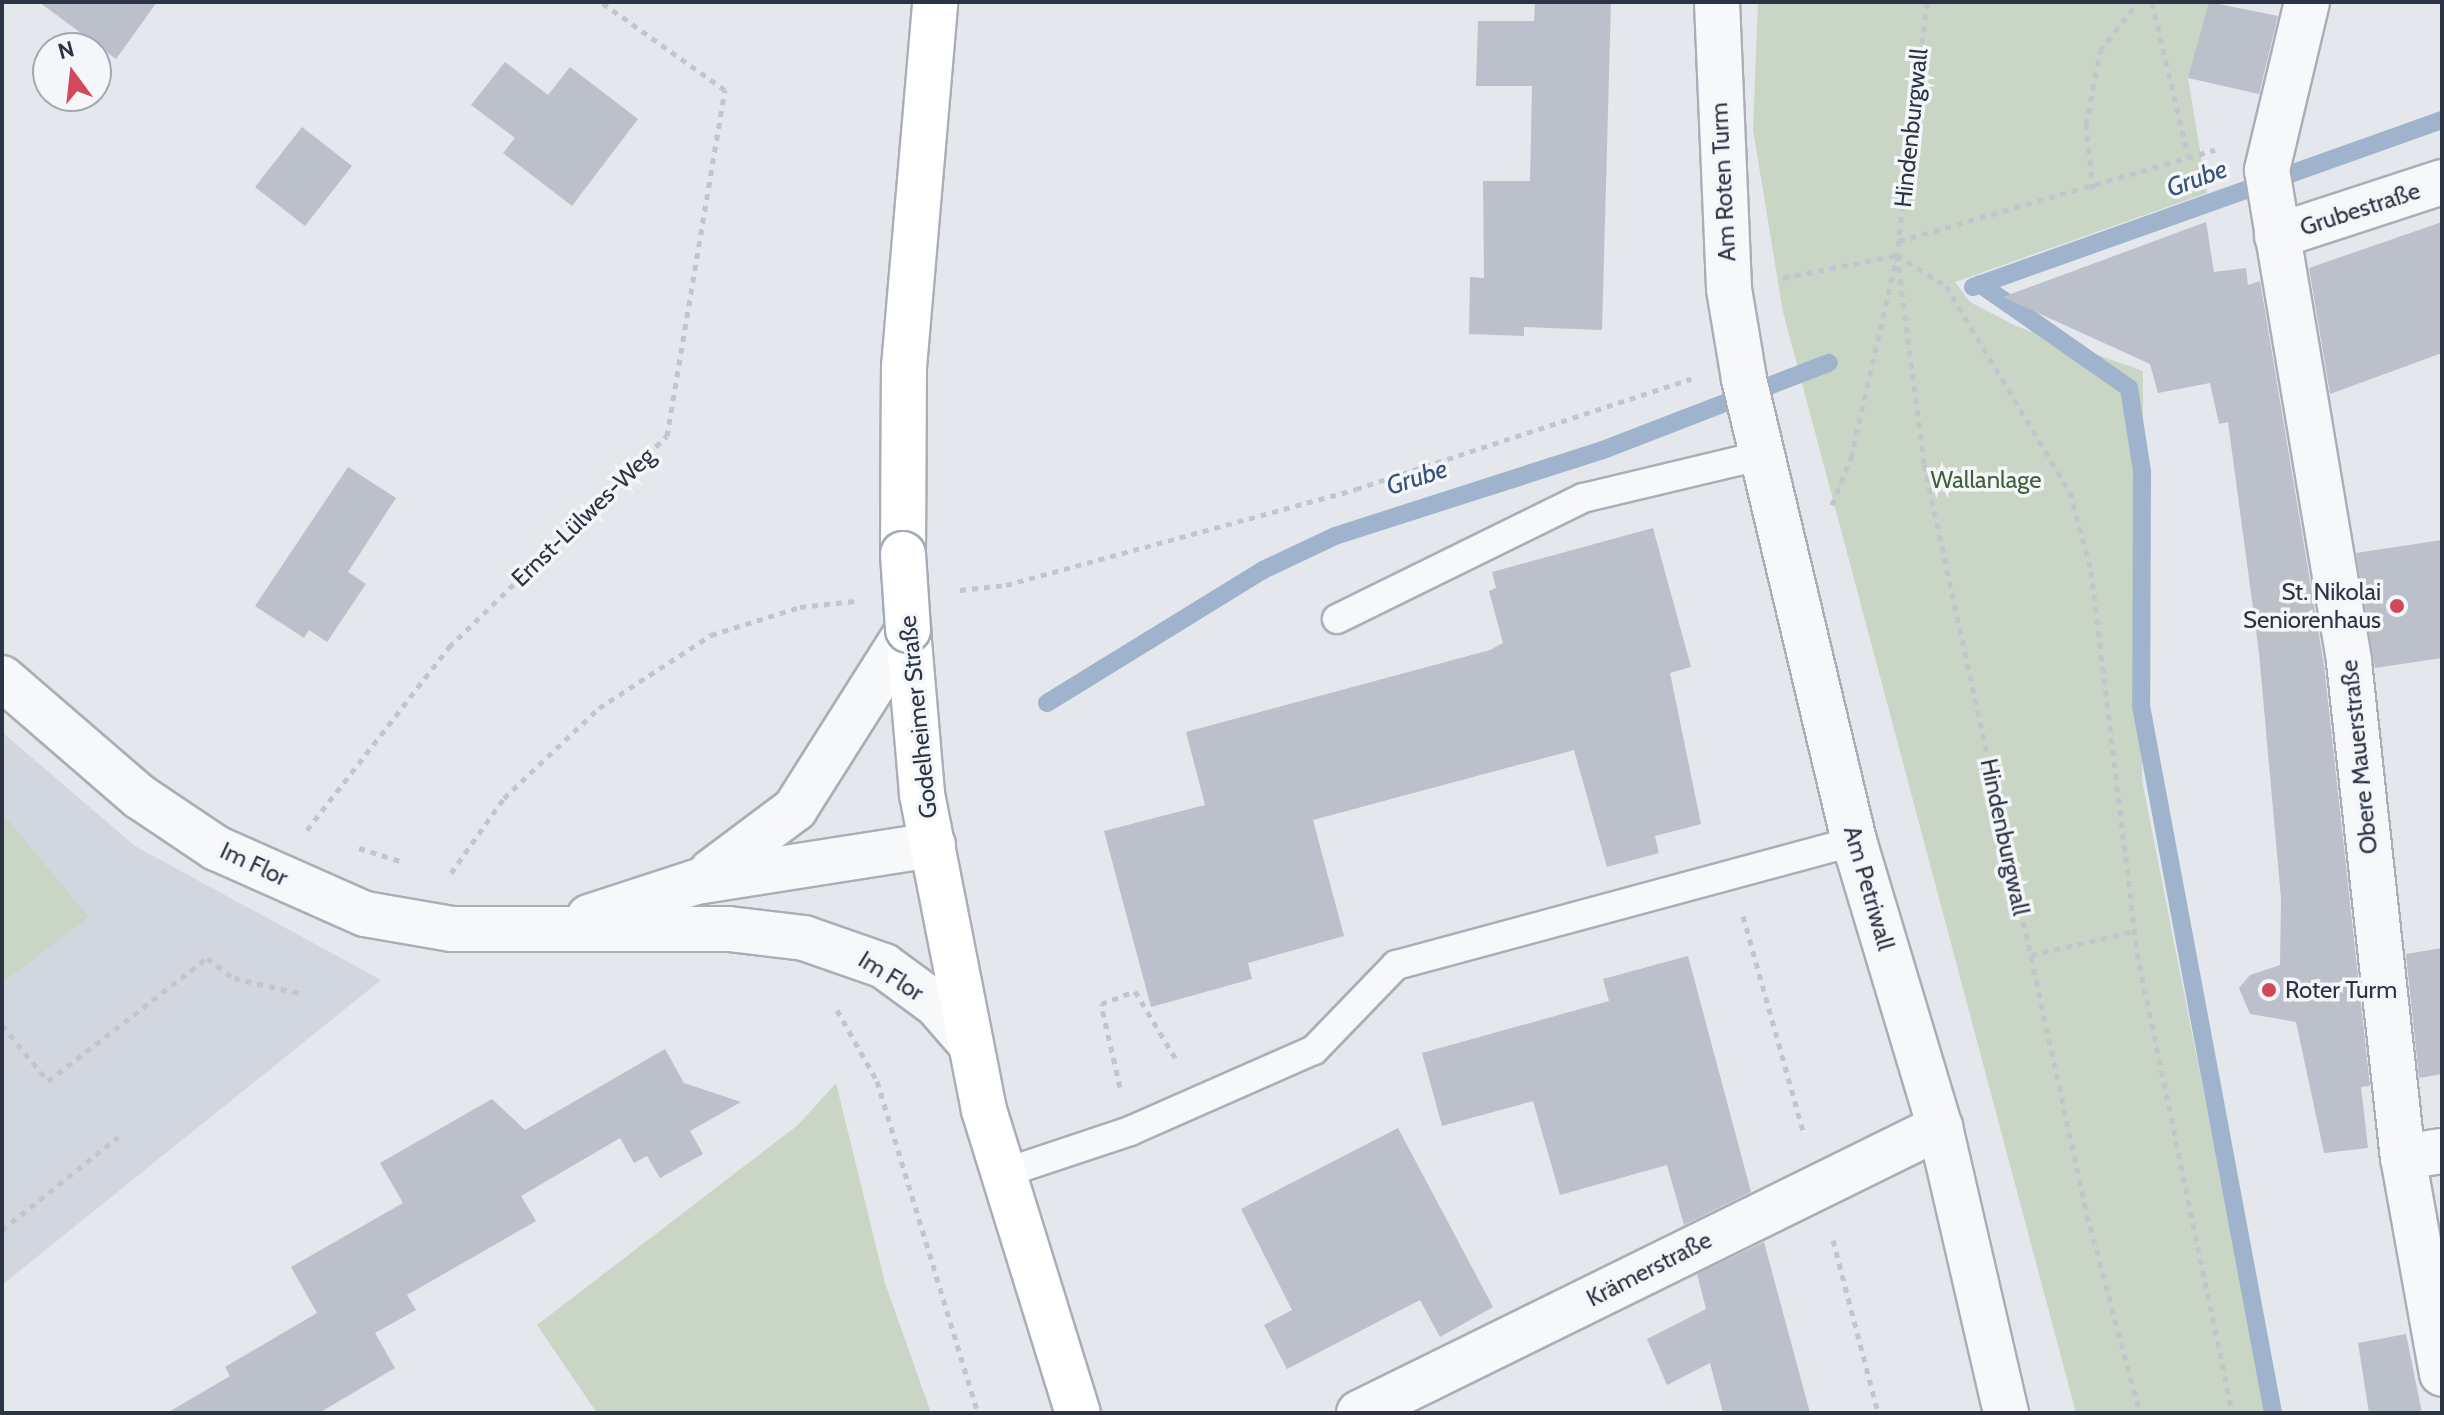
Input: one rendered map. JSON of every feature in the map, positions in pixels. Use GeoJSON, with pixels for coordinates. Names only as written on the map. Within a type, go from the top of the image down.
{"type":"FeatureCollection","features":[{"type":"Feature","properties":{"kind":"main road","name":"Godelheimer Straße"},"geometry":{"type":"LineString","coordinates":[[935,2],[904,367],[903,554],[908,630],[933,845],[970,1043],[1001,1174],[1078,1413]]}},
{"type":"Feature","properties":{"kind":"street","name":"Am Roten Turm"},"geometry":{"type":"LineString","coordinates":[[1717,2],[1729,289],[1746,383]]}},
{"type":"Feature","properties":{"kind":"street","name":"Obere Mauerstraße"},"geometry":{"type":"LineString","coordinates":[[2307,2],[2269,172],[2277,236],[2349,662],[2423,1154],[2442,1374]]}},
{"type":"Feature","properties":{"kind":"street","name":"Grubestraße"},"geometry":{"type":"LineString","coordinates":[[2277,236],[2442,182]]}},
{"type":"Feature","properties":{"kind":"street","name":"Am Petriwall"},"geometry":{"type":"LineString","coordinates":[[1746,383],[1854,841],[1940,1127],[2006,1413]]}},
{"type":"Feature","properties":{"kind":"street","name":"Im Flor"},"geometry":{"type":"LineString","coordinates":[[696,882],[795,809],[908,630]]}},
{"type":"Feature","properties":{"kind":"street","name":"Im Flor"},"geometry":{"type":"LineString","coordinates":[[2,678],[140,797],[216,848],[365,914],[452,929],[729,929],[822,942],[884,966],[937,1005],[970,1043]]}},
{"type":"Feature","properties":{"kind":"street","name":"Im Flor"},"geometry":{"type":"LineString","coordinates":[[557,928],[696,882],[933,845]]}},
{"type":"Feature","properties":{"kind":"street","name":"Krämerstraße"},"geometry":{"type":"LineString","coordinates":[[1359,1413],[1940,1127]]}},
{"type":"Feature","properties":{"kind":"lane"},"geometry":{"type":"LineString","coordinates":[[1337,619],[1583,498],[1764,455]]}},
{"type":"Feature","properties":{"kind":"lane"},"geometry":{"type":"LineString","coordinates":[[1001,1174],[1130,1131],[1314,1050],[1396,965],[1854,841]]}},
{"type":"Feature","properties":{"kind":"path","name":"Ernst-Lülwes-Weg"},"geometry":{"type":"LineString","coordinates":[[320,836],[305,831],[449,647],[667,436],[725,90],[601,2]]}},
{"type":"Feature","properties":{"kind":"path","name":"Hindenburgwall"},"geometry":{"type":"LineString","coordinates":[[1783,545],[1819,537],[1851,458],[1897,255],[1927,2]]}},
{"type":"Feature","properties":{"kind":"path"},"geometry":{"type":"LineString","coordinates":[[2093,189],[2086,125],[2100,51],[2138,2]]}},
{"type":"Feature","properties":{"kind":"path"},"geometry":{"type":"LineString","coordinates":[[2152,2],[2188,155]]}},
{"type":"Feature","properties":{"kind":"path"},"geometry":{"type":"LineString","coordinates":[[1899,241],[2093,189],[2188,155],[2269,172]]}},
{"type":"Feature","properties":{"kind":"path"},"geometry":{"type":"LineString","coordinates":[[1729,289],[1897,255],[1946,286],[2070,492],[2091,571],[2135,931],[2232,1413]]}},
{"type":"Feature","properties":{"kind":"path","name":"Hindenburgwall"},"geometry":{"type":"LineString","coordinates":[[1897,255],[1924,464],[2031,955],[2140,1413]]}},
{"type":"Feature","properties":{"kind":"path"},"geometry":{"type":"LineString","coordinates":[[943,592],[1006,585],[1746,383]]}},
{"type":"Feature","properties":{"kind":"path"},"geometry":{"type":"LineString","coordinates":[[452,929],[451,868],[504,798],[599,708],[698,643],[800,607],[863,600]]}},
{"type":"Feature","properties":{"kind":"path"},"geometry":{"type":"LineString","coordinates":[[349,845],[408,863]]}},
{"type":"Feature","properties":{"kind":"path"},"geometry":{"type":"LineString","coordinates":[[437,868],[451,868]]}},
{"type":"Feature","properties":{"kind":"path"},"geometry":{"type":"LineString","coordinates":[[2031,955],[2135,931]]}},
{"type":"Feature","properties":{"kind":"path"},"geometry":{"type":"LineString","coordinates":[[2,1025],[48,1081],[207,958],[234,978],[299,993]]}},
{"type":"Feature","properties":{"kind":"path"},"geometry":{"type":"LineString","coordinates":[[1130,1131],[1101,1004],[1135,991],[1201,1102]]}},
{"type":"Feature","properties":{"kind":"path"},"geometry":{"type":"LineString","coordinates":[[826,998],[852,1025],[877,1081],[978,1413]]}},
{"type":"Feature","properties":{"kind":"path"},"geometry":{"type":"LineString","coordinates":[[2,1230],[118,1137]]}},
{"type":"Feature","properties":{"kind":"shaded area"},"geometry":{"type":"Polygon","coordinates":[[[2,732],[135,846],[381,980],[2,1285],[2,732]]]}},
{"type":"Feature","properties":{"kind":"green space","name":"Wallanlage"},"geometry":{"type":"Polygon","coordinates":[[[1758,2],[2216,2],[2188,78],[2207,193],[1955,282],[1970,302],[2016,326],[2143,371],[2142,780],[2267,1413],[2076,1413],[1783,312],[1753,130],[1758,2]]]}},
{"type":"Feature","properties":{"kind":"green space"},"geometry":{"type":"Polygon","coordinates":[[[2,813],[89,917],[2,983],[2,813]]]}},
{"type":"Feature","properties":{"kind":"green space"},"geometry":{"type":"Polygon","coordinates":[[[836,1083],[885,1283],[931,1413],[597,1413],[537,1325],[798,1125],[836,1083]]]}},
{"type":"Feature","properties":{"kind":"building"},"geometry":{"type":"Polygon","coordinates":[[[39,2],[157,2],[116,59],[112,56],[112,32],[80,32],[39,2]]]}},
{"type":"Feature","properties":{"kind":"building"},"geometry":{"type":"Polygon","coordinates":[[[1535,2],[1611,2],[1602,330],[1524,327],[1524,336],[1469,334],[1470,277],[1484,278],[1483,181],[1530,181],[1532,86],[1476,86],[1478,21],[1534,21],[1535,2]]]}},
{"type":"Feature","properties":{"kind":"building"},"geometry":{"type":"Polygon","coordinates":[[[2209,2],[2278,16],[2259,94],[2188,78],[2209,2]]]}},
{"type":"Feature","properties":{"kind":"building"},"geometry":{"type":"Polygon","coordinates":[[[505,62],[548,95],[570,67],[638,119],[572,206],[503,153],[515,138],[471,105],[505,62]]]}},
{"type":"Feature","properties":{"kind":"building"},"geometry":{"type":"Polygon","coordinates":[[[302,127],[352,166],[305,226],[255,187],[302,127]]]}},
{"type":"Feature","properties":{"kind":"building"},"geometry":{"type":"Polygon","coordinates":[[[2206,222],[2214,272],[2246,268],[2248,285],[2260,281],[2324,665],[2370,1086],[2361,1087],[2368,1148],[2324,1153],[2296,1022],[2250,1014],[2239,988],[2250,975],[2280,965],[2281,898],[2259,653],[2228,422],[2219,424],[2210,383],[2158,393],[2150,364],[2003,297],[2206,222]]]}},
{"type":"Feature","properties":{"kind":"building"},"geometry":{"type":"Polygon","coordinates":[[[2442,222],[2442,353],[2330,394],[2309,268],[2442,222]]]}},
{"type":"Feature","properties":{"kind":"building"},"geometry":{"type":"Polygon","coordinates":[[[348,467],[396,498],[348,572],[366,584],[327,642],[309,630],[304,638],[255,606],[348,467]]]}},
{"type":"Feature","properties":{"kind":"building"},"geometry":{"type":"Polygon","coordinates":[[[1653,528],[1691,667],[1670,673],[1701,824],[1655,836],[1659,853],[1607,867],[1574,750],[1313,820],[1344,936],[1248,963],[1252,979],[1151,1007],[1104,831],[1205,805],[1186,732],[1490,650],[1503,643],[1489,591],[1496,588],[1492,572],[1653,528]]]}},
{"type":"Feature","properties":{"kind":"building","name":"St. Nikolai Seniorenhaus"},"geometry":{"type":"Polygon","coordinates":[[[2442,540],[2442,658],[2375,668],[2356,553],[2442,540]]]}},
{"type":"Feature","properties":{"kind":"building"},"geometry":{"type":"Polygon","coordinates":[[[2442,948],[2442,1074],[2419,1078],[2406,954],[2442,948]]]}},
{"type":"Feature","properties":{"kind":"building"},"geometry":{"type":"Polygon","coordinates":[[[1688,956],[1751,1192],[1684,1225],[1667,1165],[1560,1195],[1533,1101],[1442,1126],[1422,1053],[1609,1001],[1603,979],[1688,956]]]}},
{"type":"Feature","properties":{"kind":"building"},"geometry":{"type":"Polygon","coordinates":[[[665,1049],[684,1083],[741,1102],[690,1131],[703,1154],[660,1178],[647,1156],[634,1163],[620,1138],[521,1196],[536,1221],[407,1295],[416,1310],[375,1333],[395,1368],[319,1413],[167,1413],[230,1376],[225,1367],[317,1313],[291,1267],[403,1203],[380,1163],[492,1099],[525,1130],[665,1049]]]}},
{"type":"Feature","properties":{"kind":"building"},"geometry":{"type":"Polygon","coordinates":[[[1398,1128],[1493,1307],[1440,1337],[1420,1300],[1287,1369],[1264,1325],[1292,1310],[1241,1209],[1398,1128]]]}},
{"type":"Feature","properties":{"kind":"building"},"geometry":{"type":"Polygon","coordinates":[[[1764,1242],[1810,1413],[1723,1413],[1710,1363],[1667,1385],[1647,1339],[1706,1309],[1697,1274],[1764,1242]]]}},
{"type":"Feature","properties":{"kind":"building"},"geometry":{"type":"Polygon","coordinates":[[[2406,1334],[2422,1413],[2369,1413],[2358,1343],[2406,1334]]]}},
{"type":"Feature","properties":{"kind":"waterway","name":"Grube"},"geometry":{"type":"LineString","coordinates":[[1973,287],[2442,120]]}},
{"type":"Feature","properties":{"kind":"waterway"},"geometry":{"type":"LineString","coordinates":[[1980,284],[2129,388],[2142,471],[2141,706],[2273,1413]]}},
{"type":"Feature","properties":{"kind":"waterway","name":"Grube"},"geometry":{"type":"LineString","coordinates":[[1047,703],[1263,570],[1335,536],[1603,450],[1829,363]]}},
{"type":"Feature","properties":{"kind":"place","name":"St. Nikolai Seniorenhaus"},"geometry":{"type":"Point","coordinates":[2397,606]}},
{"type":"Feature","properties":{"kind":"place","name":"Roter Turm"},"geometry":{"type":"Point","coordinates":[2269,990]}}]}
